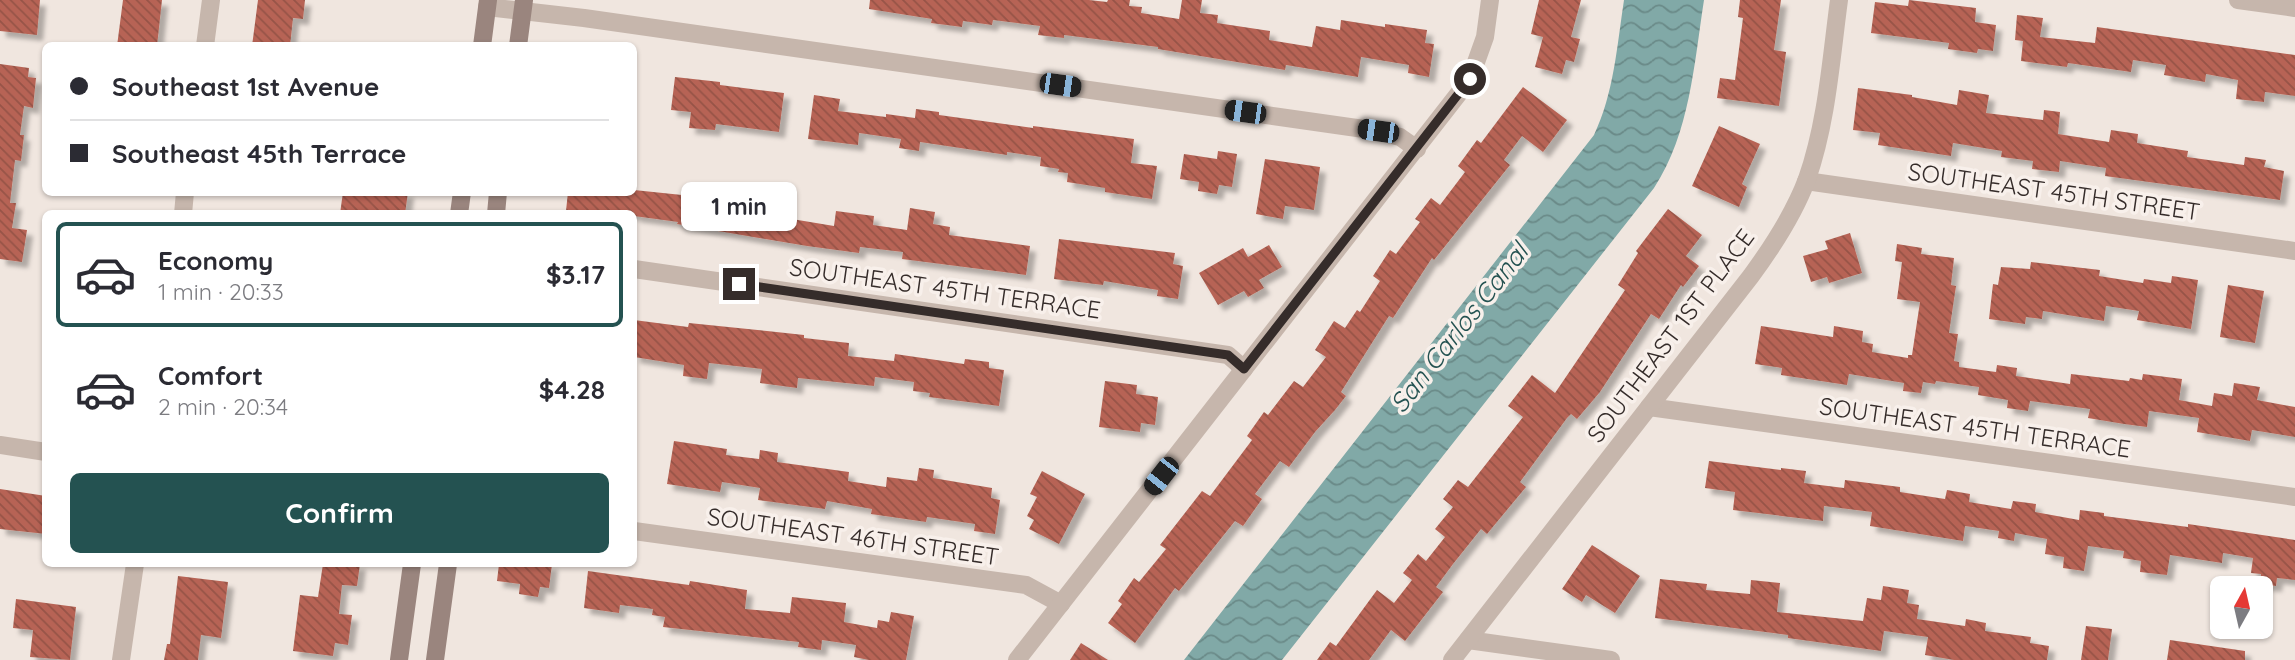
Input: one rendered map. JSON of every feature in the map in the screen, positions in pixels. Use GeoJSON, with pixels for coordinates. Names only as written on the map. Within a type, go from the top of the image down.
{"type":"FeatureCollection","features":[{"type":"Feature","properties":{"kind":"main road"},"geometry":{"type":"LineString","coordinates":[[483,42],[488,4]]}},
{"type":"Feature","properties":{"kind":"main road"},"geometry":{"type":"LineString","coordinates":[[518,42],[523,5]]}},
{"type":"Feature","properties":{"kind":"main road"},"geometry":{"type":"LineString","coordinates":[[399,660],[412,567]]}},
{"type":"Feature","properties":{"kind":"main road"},"geometry":{"type":"LineString","coordinates":[[435,660],[448,567]]}},
{"type":"Feature","properties":{"kind":"street"},"geometry":{"type":"LineString","coordinates":[[206,42],[211,0]]}},
{"type":"Feature","properties":{"kind":"street"},"geometry":{"type":"LineString","coordinates":[[1017,660],[1470,79],[1485,37],[1490,0]]}},
{"type":"Feature","properties":{"kind":"street","name":"SOUTHEAST 1ST PLACE"},"geometry":{"type":"LineString","coordinates":[[1451,660],[1766,256],[1791,214],[1815,153],[1839,0]]}},
{"type":"Feature","properties":{"kind":"street"},"geometry":{"type":"LineString","coordinates":[[2238,0],[2295,8]]}},
{"type":"Feature","properties":{"kind":"street"},"geometry":{"type":"LineString","coordinates":[[488,4],[523,5],[1378,131],[1400,138],[1417,149]]}},
{"type":"Feature","properties":{"kind":"street","name":"SOUTHEAST 45TH STREET"},"geometry":{"type":"LineString","coordinates":[[1806,181],[2295,251]]}},
{"type":"Feature","properties":{"kind":"street","name":"SOUTHEAST 45TH TERRACE"},"geometry":{"type":"LineString","coordinates":[[637,268],[1228,355],[1244,369]]}},
{"type":"Feature","properties":{"kind":"street","name":"SOUTHEAST 45TH TERRACE"},"geometry":{"type":"LineString","coordinates":[[1649,407],[2295,497]]}},
{"type":"Feature","properties":{"kind":"street"},"geometry":{"type":"LineString","coordinates":[[0,446],[42,451]]}},
{"type":"Feature","properties":{"kind":"street","name":"SOUTHEAST 46TH STREET"},"geometry":{"type":"LineString","coordinates":[[637,531],[1026,585],[1061,604]]}},
{"type":"Feature","properties":{"kind":"street"},"geometry":{"type":"LineString","coordinates":[[121,660],[135,567]]}},
{"type":"Feature","properties":{"kind":"street"},"geometry":{"type":"LineString","coordinates":[[1468,640],[1611,660]]}},
{"type":"Feature","properties":{"kind":"water","name":"San Carlos Canal"},"geometry":{"type":"Polygon","coordinates":[[[1624,0],[1704,0],[1683,121],[1676,144],[1654,188],[1282,660],[1184,660],[1594,135],[1610,86],[1624,0]]]}},
{"type":"Feature","properties":{"kind":"building"},"geometry":{"type":"Polygon","coordinates":[[[0,0],[40,0],[37,35],[0,31],[0,0]]]}},
{"type":"Feature","properties":{"kind":"building"},"geometry":{"type":"Polygon","coordinates":[[[123,0],[162,0],[157,42],[118,42],[123,0]]]}},
{"type":"Feature","properties":{"kind":"building"},"geometry":{"type":"Polygon","coordinates":[[[258,0],[305,0],[303,19],[293,18],[290,42],[253,42],[258,0]]]}},
{"type":"Feature","properties":{"kind":"building"},"geometry":{"type":"Polygon","coordinates":[[[870,0],[1130,0],[1129,6],[1142,7],[1141,13],[1179,19],[1182,0],[1202,0],[1200,13],[1218,15],[1217,23],[1270,31],[1269,40],[1312,47],[1316,26],[1340,30],[1341,20],[1427,30],[1425,43],[1434,44],[1429,77],[1408,73],[1409,65],[1361,57],[1358,77],[1286,65],[1285,70],[1158,47],[1064,35],[1064,38],[1038,35],[1040,26],[993,20],[992,25],[963,21],[962,27],[931,23],[932,19],[869,9],[870,0]]]}},
{"type":"Feature","properties":{"kind":"building"},"geometry":{"type":"Polygon","coordinates":[[[1539,0],[1581,0],[1571,37],[1580,39],[1574,62],[1566,60],[1562,74],[1535,67],[1543,37],[1531,34],[1539,0]]]}},
{"type":"Feature","properties":{"kind":"building"},"geometry":{"type":"Polygon","coordinates":[[[1740,0],[1781,0],[1774,50],[1786,52],[1779,106],[1717,98],[1720,78],[1735,80],[1743,18],[1738,17],[1740,0]]]}},
{"type":"Feature","properties":{"kind":"building"},"geometry":{"type":"Polygon","coordinates":[[[1909,0],[1976,8],[1975,22],[1996,25],[1993,51],[1978,49],[1977,53],[1948,49],[1949,43],[1871,33],[1875,2],[1908,6],[1909,0]]]}},
{"type":"Feature","properties":{"kind":"building"},"geometry":{"type":"Polygon","coordinates":[[[2017,15],[2043,18],[2040,37],[2095,43],[2097,27],[2295,55],[2295,96],[2265,92],[2264,102],[2236,99],[2238,80],[2206,74],[2205,82],[2164,75],[2166,65],[2133,60],[2131,72],[2068,63],[2067,67],[2021,61],[2023,41],[2015,40],[2017,15]]]}},
{"type":"Feature","properties":{"kind":"building"},"geometry":{"type":"Polygon","coordinates":[[[0,64],[29,68],[28,77],[36,78],[33,108],[24,106],[20,135],[24,135],[21,161],[15,160],[10,203],[16,203],[12,228],[27,230],[22,262],[0,259],[0,64]]]}},
{"type":"Feature","properties":{"kind":"building"},"geometry":{"type":"Polygon","coordinates":[[[675,77],[784,93],[779,132],[716,124],[715,130],[689,128],[691,112],[671,110],[675,77]]]}},
{"type":"Feature","properties":{"kind":"building"},"geometry":{"type":"Polygon","coordinates":[[[1523,87],[1567,120],[1543,152],[1522,136],[1504,160],[1510,165],[1434,260],[1432,258],[1393,318],[1389,316],[1341,392],[1346,396],[1289,467],[1280,461],[1255,494],[1262,499],[1243,526],[1235,521],[1179,591],[1175,588],[1135,643],[1108,623],[1122,604],[1118,601],[1134,578],[1139,582],[1166,549],[1160,545],[1202,491],[1210,496],[1252,440],[1247,436],[1264,412],[1268,415],[1294,381],[1303,387],[1326,357],[1315,350],[1334,321],[1345,328],[1357,310],[1360,312],[1380,281],[1373,276],[1390,250],[1396,254],[1420,222],[1415,219],[1431,198],[1440,205],[1465,172],[1458,166],[1477,140],[1481,143],[1523,87]]]}},
{"type":"Feature","properties":{"kind":"building"},"geometry":{"type":"Polygon","coordinates":[[[1858,88],[1912,95],[1957,105],[1959,90],[1989,95],[1986,113],[2043,120],[2044,110],[2060,112],[2058,134],[2109,142],[2111,130],[2138,134],[2137,143],[2188,151],[2187,157],[2244,165],[2245,157],[2266,160],[2264,167],[2284,171],[2280,200],[2105,176],[2106,168],[2060,161],[2059,172],[2032,169],[2033,161],[2001,157],[2002,151],[1953,143],[1951,156],[1878,145],[1880,133],[1853,130],[1858,88]]]}},
{"type":"Feature","properties":{"kind":"building"},"geometry":{"type":"Polygon","coordinates":[[[814,95],[840,99],[838,111],[915,118],[916,109],[939,112],[939,115],[1033,128],[1134,139],[1131,163],[1157,166],[1152,199],[1105,192],[1105,188],[1067,182],[1068,173],[1040,166],[1041,157],[1007,152],[1007,155],[920,142],[919,151],[899,148],[901,139],[859,133],[858,145],[808,139],[814,95]]]}},
{"type":"Feature","properties":{"kind":"building"},"geometry":{"type":"Polygon","coordinates":[[[1719,126],[1760,144],[1742,184],[1747,187],[1739,207],[1692,186],[1719,126]]]}},
{"type":"Feature","properties":{"kind":"building"},"geometry":{"type":"Polygon","coordinates":[[[1218,151],[1237,154],[1232,187],[1219,185],[1217,194],[1198,191],[1199,182],[1180,179],[1184,154],[1217,159],[1218,151]]]}},
{"type":"Feature","properties":{"kind":"building"},"geometry":{"type":"Polygon","coordinates":[[[1265,159],[1320,167],[1314,210],[1285,206],[1283,219],[1256,214],[1265,159]]]}},
{"type":"Feature","properties":{"kind":"building"},"geometry":{"type":"Polygon","coordinates":[[[637,190],[682,195],[683,191],[735,200],[733,210],[767,216],[768,205],[788,208],[786,218],[834,226],[836,211],[874,216],[873,225],[907,230],[910,208],[935,212],[933,224],[950,227],[949,235],[1030,246],[1026,275],[902,259],[903,252],[860,247],[859,253],[807,246],[637,216],[637,210],[566,210],[568,196],[637,196],[637,190]]]}},
{"type":"Feature","properties":{"kind":"building"},"geometry":{"type":"Polygon","coordinates":[[[342,196],[407,196],[406,210],[341,210],[342,196]]]}},
{"type":"Feature","properties":{"kind":"building"},"geometry":{"type":"Polygon","coordinates":[[[1668,209],[1702,235],[1686,256],[1699,266],[1683,287],[1681,285],[1659,319],[1651,314],[1600,392],[1577,419],[1571,414],[1567,418],[1520,482],[1526,487],[1487,534],[1481,529],[1453,564],[1436,587],[1443,592],[1405,641],[1391,630],[1369,660],[1317,660],[1330,642],[1336,646],[1377,590],[1394,603],[1412,580],[1403,573],[1418,554],[1426,561],[1445,537],[1435,529],[1453,507],[1443,499],[1458,480],[1468,487],[1523,417],[1508,406],[1532,375],[1555,393],[1625,290],[1618,285],[1638,253],[1636,251],[1668,209]]]}},
{"type":"Feature","properties":{"kind":"building"},"geometry":{"type":"Polygon","coordinates":[[[1850,233],[1862,273],[1829,283],[1827,277],[1811,282],[1803,256],[1828,249],[1825,241],[1850,233]]]}},
{"type":"Feature","properties":{"kind":"building"},"geometry":{"type":"Polygon","coordinates":[[[1059,239],[1175,253],[1173,264],[1183,266],[1178,299],[1157,296],[1158,290],[1104,281],[1103,285],[1054,279],[1059,239]]]}},
{"type":"Feature","properties":{"kind":"building"},"geometry":{"type":"Polygon","coordinates":[[[1897,244],[1922,248],[1921,254],[1954,258],[1951,285],[1956,286],[1949,333],[1958,334],[1954,361],[1959,362],[1959,367],[1996,372],[1997,365],[2017,368],[2016,376],[2070,384],[2071,374],[2129,381],[2130,378],[2142,380],[2143,374],[2182,379],[2179,400],[2212,406],[2214,393],[2232,396],[2234,383],[2260,387],[2257,400],[2295,407],[2295,437],[2252,430],[2250,441],[2197,432],[2199,418],[2149,411],[2147,427],[2124,424],[2088,418],[2090,409],[2030,401],[2028,411],[2007,408],[2008,400],[1978,395],[1979,387],[1936,381],[1935,384],[1923,382],[1921,393],[1903,391],[1904,383],[1849,374],[1847,385],[1781,375],[1782,368],[1755,364],[1761,326],[1833,337],[1834,326],[1863,331],[1862,342],[1873,344],[1872,352],[1908,358],[1908,355],[1912,355],[1920,302],[1897,299],[1902,262],[1895,261],[1897,244]]]}},
{"type":"Feature","properties":{"kind":"building"},"geometry":{"type":"Polygon","coordinates":[[[1269,245],[1282,267],[1259,280],[1264,288],[1248,297],[1244,291],[1218,305],[1199,273],[1243,248],[1248,257],[1269,245]]]}},
{"type":"Feature","properties":{"kind":"building"},"geometry":{"type":"Polygon","coordinates":[[[2031,262],[2100,270],[2099,276],[2143,283],[2144,279],[2171,283],[2172,276],[2198,280],[2191,329],[2137,320],[2139,311],[2106,306],[2104,321],[2043,311],[2042,319],[2026,317],[2025,324],[1989,319],[1993,284],[1998,285],[2001,267],[2030,269],[2031,262]]]}},
{"type":"Feature","properties":{"kind":"building"},"geometry":{"type":"Polygon","coordinates":[[[2228,285],[2264,291],[2255,343],[2220,337],[2228,285]]]}},
{"type":"Feature","properties":{"kind":"building"},"geometry":{"type":"Polygon","coordinates":[[[637,320],[688,327],[689,323],[804,335],[804,338],[849,343],[848,356],[894,361],[895,354],[964,364],[965,359],[989,362],[989,368],[1004,370],[999,406],[929,397],[930,393],[913,391],[914,382],[875,377],[874,386],[798,378],[797,388],[760,383],[762,369],[709,363],[707,379],[683,376],[684,365],[637,357],[637,320]]]}},
{"type":"Feature","properties":{"kind":"building"},"geometry":{"type":"Polygon","coordinates":[[[1105,381],[1137,385],[1136,394],[1158,397],[1155,425],[1141,423],[1140,432],[1099,427],[1105,381]]]}},
{"type":"Feature","properties":{"kind":"building"},"geometry":{"type":"Polygon","coordinates":[[[674,441],[727,449],[726,455],[759,459],[760,450],[778,453],[777,462],[849,472],[848,481],[886,487],[887,477],[917,481],[919,468],[934,470],[933,478],[992,488],[991,498],[1000,500],[995,534],[974,531],[975,524],[927,517],[926,522],[871,514],[872,509],[827,501],[825,509],[758,500],[760,488],[722,482],[720,492],[667,484],[674,441]]]}},
{"type":"Feature","properties":{"kind":"building"},"geometry":{"type":"Polygon","coordinates":[[[1709,461],[1806,471],[1804,483],[1844,488],[1845,480],[1900,487],[1900,492],[1945,499],[1947,490],[1970,494],[1969,502],[2011,509],[2013,501],[2036,504],[2035,512],[2079,520],[2080,510],[2104,513],[2104,516],[2188,527],[2188,524],[2295,540],[2295,580],[2277,578],[2276,586],[2273,586],[2273,576],[2251,573],[2253,558],[2223,553],[2222,563],[2170,555],[2167,575],[2140,572],[2141,561],[2123,558],[2124,551],[2088,546],[2084,571],[2063,568],[2064,557],[2045,554],[2047,539],[2015,533],[2014,541],[1998,538],[1999,531],[1965,526],[1963,541],[1870,526],[1872,512],[1824,506],[1823,521],[1733,510],[1735,492],[1705,488],[1709,461]]]}},
{"type":"Feature","properties":{"kind":"building"},"geometry":{"type":"Polygon","coordinates":[[[1042,471],[1085,494],[1059,544],[1029,529],[1034,520],[1027,516],[1037,497],[1030,494],[1042,471]]]}},
{"type":"Feature","properties":{"kind":"building"},"geometry":{"type":"Polygon","coordinates":[[[0,489],[42,495],[42,534],[0,529],[0,489]]]}},
{"type":"Feature","properties":{"kind":"building"},"geometry":{"type":"Polygon","coordinates":[[[1592,545],[1640,576],[1615,613],[1586,595],[1582,602],[1562,589],[1592,545]]]}},
{"type":"Feature","properties":{"kind":"building"},"geometry":{"type":"Polygon","coordinates":[[[323,567],[360,567],[357,586],[342,585],[339,614],[352,615],[348,645],[335,643],[333,656],[293,651],[300,595],[318,597],[323,567]]]}},
{"type":"Feature","properties":{"kind":"building"},"geometry":{"type":"Polygon","coordinates":[[[499,567],[552,567],[549,588],[540,587],[538,597],[519,594],[520,584],[497,581],[499,567]]]}},
{"type":"Feature","properties":{"kind":"building"},"geometry":{"type":"Polygon","coordinates":[[[588,571],[689,585],[690,581],[747,590],[745,609],[790,613],[792,597],[846,603],[844,622],[877,628],[878,620],[889,622],[891,612],[914,616],[906,660],[869,660],[854,657],[856,645],[822,640],[821,650],[798,647],[799,642],[663,627],[665,617],[652,615],[653,609],[620,605],[619,613],[584,608],[588,571]]]}},
{"type":"Feature","properties":{"kind":"building"},"geometry":{"type":"Polygon","coordinates":[[[178,576],[228,582],[221,638],[201,635],[198,660],[164,660],[167,644],[170,644],[178,576]]]}},
{"type":"Feature","properties":{"kind":"building"},"geometry":{"type":"Polygon","coordinates":[[[1660,579],[1707,584],[1706,590],[1750,594],[1751,580],[1780,583],[1777,612],[1863,621],[1867,598],[1881,600],[1883,586],[1909,590],[1907,603],[1919,605],[1917,619],[1965,626],[1966,619],[1986,623],[1985,631],[2031,637],[2030,643],[2049,646],[2047,660],[1954,660],[1925,655],[1928,637],[1884,631],[1881,651],[1788,638],[1788,635],[1655,618],[1660,579]]]}},
{"type":"Feature","properties":{"kind":"building"},"geometry":{"type":"Polygon","coordinates":[[[16,599],[76,607],[70,660],[30,657],[33,630],[13,628],[16,599]]]}},
{"type":"Feature","properties":{"kind":"building"},"geometry":{"type":"Polygon","coordinates":[[[2086,626],[2112,629],[2108,660],[2081,660],[2086,626]]]}},
{"type":"Feature","properties":{"kind":"building"},"geometry":{"type":"Polygon","coordinates":[[[2170,640],[2245,651],[2245,660],[2167,660],[2170,640]]]}},
{"type":"Feature","properties":{"kind":"building"},"geometry":{"type":"Polygon","coordinates":[[[1081,643],[1108,660],[1070,660],[1081,643]]]}},
{"type":"Feature","properties":{"kind":"route"},"geometry":{"type":"LineString","coordinates":[[739,284],[1228,355],[1244,369],[1470,79]]}}]}
